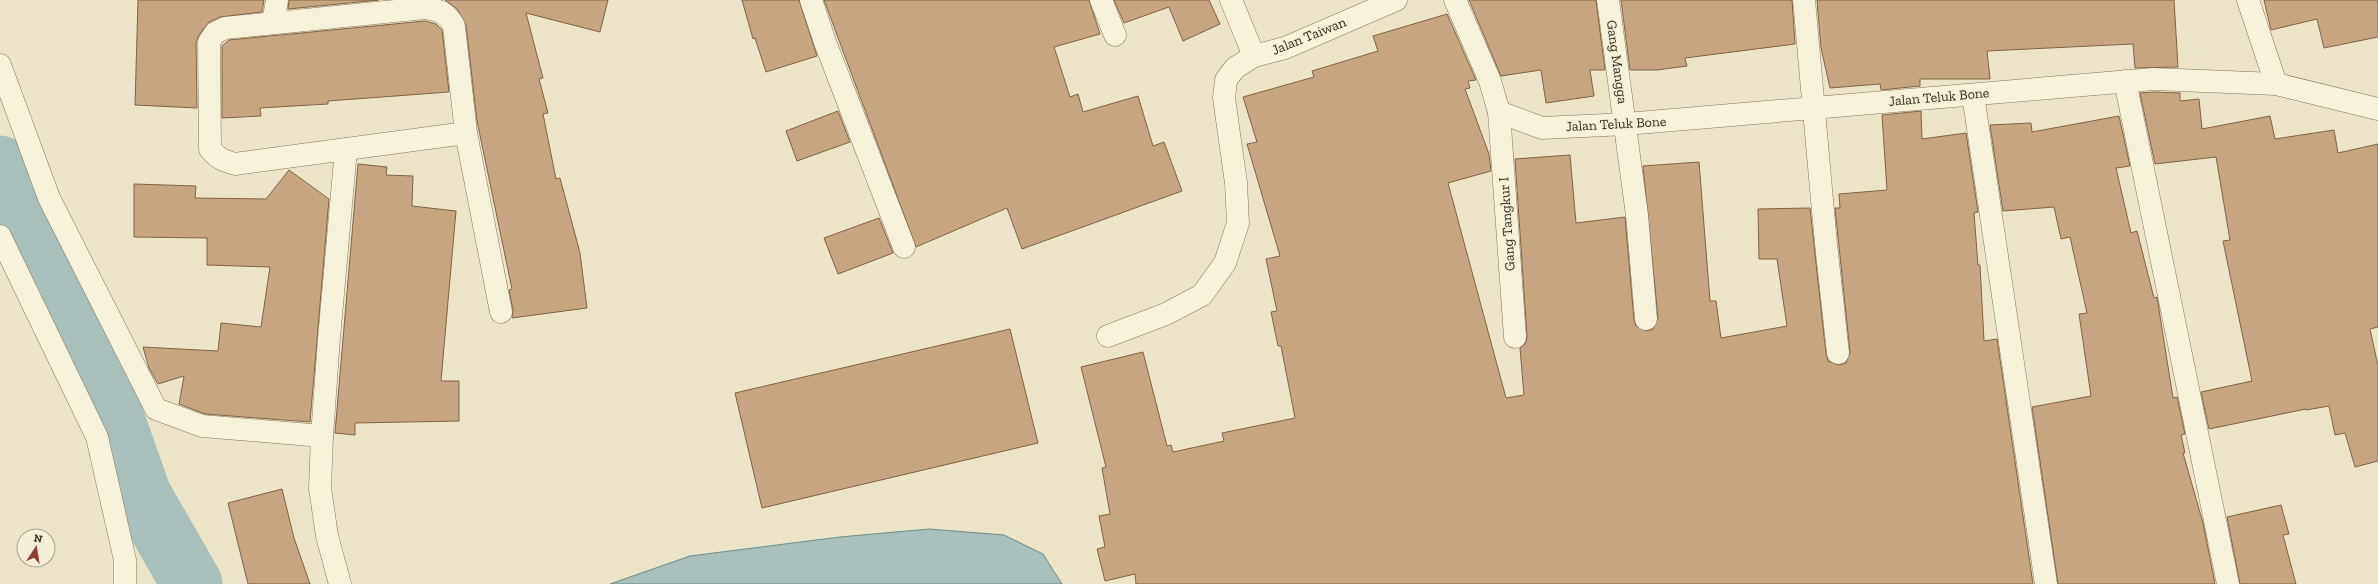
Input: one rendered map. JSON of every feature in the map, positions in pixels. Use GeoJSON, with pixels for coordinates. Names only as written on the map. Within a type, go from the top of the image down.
{"type":"FeatureCollection","features":[{"type":"Feature","properties":{"kind":"street"},"geometry":{"type":"LineString","coordinates":[[273,23],[278,0]]}},
{"type":"Feature","properties":{"kind":"street"},"geometry":{"type":"LineString","coordinates":[[811,0],[825,42],[904,247]]}},
{"type":"Feature","properties":{"kind":"street"},"geometry":{"type":"LineString","coordinates":[[1101,0],[1115,35]]}},
{"type":"Feature","properties":{"kind":"street","name":"Jalan Taiwan"},"geometry":{"type":"LineString","coordinates":[[1231,0],[1254,56],[1285,48],[1396,0]]}},
{"type":"Feature","properties":{"kind":"street","name":"Gang Tangkur I"},"geometry":{"type":"LineString","coordinates":[[1455,0],[1490,81],[1499,112],[1515,336]]}},
{"type":"Feature","properties":{"kind":"street","name":"Gang Mangga"},"geometry":{"type":"LineString","coordinates":[[1608,0],[1637,214],[1646,319]]}},
{"type":"Feature","properties":{"kind":"street"},"geometry":{"type":"LineString","coordinates":[[1804,0],[1838,353]]}},
{"type":"Feature","properties":{"kind":"street"},"geometry":{"type":"LineString","coordinates":[[2248,0],[2276,84]]}},
{"type":"Feature","properties":{"kind":"street"},"geometry":{"type":"LineString","coordinates":[[466,133],[235,164],[216,156],[210,149],[209,42],[215,33],[225,28],[426,8],[438,10],[448,16],[454,26],[466,133],[501,312]]}},
{"type":"Feature","properties":{"kind":"street"},"geometry":{"type":"LineString","coordinates":[[1108,336],[1166,314],[1202,295],[1225,263],[1238,223],[1236,182],[1224,98],[1226,80],[1235,68],[1254,56]]}},
{"type":"Feature","properties":{"kind":"street"},"geometry":{"type":"LineString","coordinates":[[0,65],[49,198],[156,409],[202,426],[322,436]]}},
{"type":"Feature","properties":{"kind":"street","name":"Jalan Teluk Bone"},"geometry":{"type":"LineString","coordinates":[[1499,112],[1542,128],[1626,124],[2154,79],[2276,84],[2378,110]]}},
{"type":"Feature","properties":{"kind":"street"},"geometry":{"type":"LineString","coordinates":[[2125,81],[2228,584]]}},
{"type":"Feature","properties":{"kind":"street"},"geometry":{"type":"LineString","coordinates":[[1972,94],[2046,584]]}},
{"type":"Feature","properties":{"kind":"street"},"geometry":{"type":"LineString","coordinates":[[340,584],[327,536],[320,488],[329,338],[346,149]]}},
{"type":"Feature","properties":{"kind":"street"},"geometry":{"type":"LineString","coordinates":[[0,236],[97,437],[125,560],[125,584]]}},
{"type":"Feature","properties":{"kind":"water"},"geometry":{"type":"Polygon","coordinates":[[[929,529],[1004,535],[1043,554],[1062,584],[610,584],[690,556],[840,537],[929,529]]]}},
{"type":"Feature","properties":{"kind":"building"},"geometry":{"type":"Polygon","coordinates":[[[138,0],[264,0],[262,12],[220,17],[209,22],[199,35],[196,42],[197,108],[135,105],[138,0]]]}},
{"type":"Feature","properties":{"kind":"building"},"geometry":{"type":"Polygon","coordinates":[[[289,0],[379,0],[288,9],[289,0]]]}},
{"type":"Feature","properties":{"kind":"building"},"geometry":{"type":"Polygon","coordinates":[[[445,0],[608,0],[600,32],[526,13],[543,78],[539,79],[548,113],[543,114],[556,179],[560,178],[580,253],[587,308],[512,318],[513,310],[509,290],[512,289],[477,121],[466,25],[457,9],[445,0]]]}},
{"type":"Feature","properties":{"kind":"building"},"geometry":{"type":"Polygon","coordinates":[[[742,0],[799,0],[817,56],[766,72],[755,38],[753,39],[742,0]]]}},
{"type":"Feature","properties":{"kind":"building"},"geometry":{"type":"Polygon","coordinates":[[[824,0],[1089,0],[1100,34],[1054,47],[1070,97],[1078,94],[1083,112],[1138,96],[1153,146],[1164,142],[1182,191],[1022,249],[1007,208],[916,247],[824,0]]]}},
{"type":"Feature","properties":{"kind":"building"},"geometry":{"type":"Polygon","coordinates":[[[1114,0],[1209,0],[1220,24],[1183,41],[1169,7],[1124,23],[1114,0]]]}},
{"type":"Feature","properties":{"kind":"building"},"geometry":{"type":"Polygon","coordinates":[[[1469,0],[1596,0],[1605,70],[1590,70],[1594,96],[1546,103],[1541,70],[1501,76],[1469,0]]]}},
{"type":"Feature","properties":{"kind":"building"},"geometry":{"type":"Polygon","coordinates":[[[1621,0],[1792,0],[1795,44],[1685,58],[1687,66],[1657,70],[1630,70],[1621,0]]]}},
{"type":"Feature","properties":{"kind":"building"},"geometry":{"type":"Polygon","coordinates":[[[1817,0],[2174,0],[2178,67],[2135,68],[2133,44],[1987,51],[1990,79],[1920,79],[1920,86],[1881,90],[1880,84],[1830,88],[1821,48],[1817,0]]]}},
{"type":"Feature","properties":{"kind":"building"},"geometry":{"type":"Polygon","coordinates":[[[2264,0],[2378,0],[2378,37],[2324,48],[2317,19],[2271,30],[2264,0]]]}},
{"type":"Feature","properties":{"kind":"building"},"geometry":{"type":"Polygon","coordinates":[[[1447,14],[1476,80],[1468,81],[1470,88],[1465,89],[1489,154],[1491,171],[1448,183],[1506,398],[1524,395],[1520,348],[1526,343],[1527,336],[1515,159],[1570,155],[1576,223],[1625,217],[1634,320],[1636,326],[1647,331],[1653,329],[1658,318],[1643,166],[1699,162],[1710,301],[1716,301],[1721,338],[1787,326],[1777,259],[1759,259],[1758,209],[1810,208],[1826,354],[1828,361],[1839,365],[1846,363],[1850,352],[1835,208],[1840,208],[1839,194],[1887,190],[1882,115],[1921,111],[1922,139],[1966,133],[1978,212],[1974,213],[1978,265],[1980,265],[1984,341],[1997,339],[2033,584],[1136,584],[1135,574],[1105,581],[1097,549],[1105,547],[1099,516],[1110,514],[1102,468],[1106,467],[1081,367],[1143,352],[1167,446],[1171,445],[1173,452],[1224,441],[1222,433],[1295,418],[1281,346],[1278,346],[1271,312],[1277,311],[1266,259],[1280,256],[1247,144],[1257,142],[1243,97],[1314,77],[1312,71],[1378,51],[1373,36],[1447,14]]]}},
{"type":"Feature","properties":{"kind":"building"},"geometry":{"type":"Polygon","coordinates":[[[425,21],[436,24],[442,30],[449,92],[328,101],[328,104],[260,108],[261,116],[222,118],[222,46],[229,40],[425,21]]]}},
{"type":"Feature","properties":{"kind":"building"},"geometry":{"type":"Polygon","coordinates":[[[2140,93],[2180,93],[2180,101],[2199,99],[2202,129],[2270,116],[2275,139],[2334,130],[2338,153],[2378,144],[2378,327],[2370,329],[2378,366],[2378,461],[2355,467],[2345,433],[2335,435],[2329,406],[2306,409],[2209,429],[2201,392],[2252,381],[2223,241],[2230,240],[2216,157],[2155,164],[2140,93]]]}},
{"type":"Feature","properties":{"kind":"building"},"geometry":{"type":"Polygon","coordinates":[[[838,111],[850,142],[797,161],[786,131],[838,111]]]}},
{"type":"Feature","properties":{"kind":"building"},"geometry":{"type":"Polygon","coordinates":[[[2119,116],[2130,166],[2116,168],[2131,233],[2137,231],[2154,298],[2157,297],[2173,398],[2177,397],[2185,434],[2181,435],[2185,453],[2183,453],[2203,523],[2215,584],[2058,584],[2032,407],[2091,396],[2079,314],[2087,313],[2070,237],[2061,239],[2054,207],[2003,211],[1990,125],[2031,123],[2032,132],[2119,116]]]}},
{"type":"Feature","properties":{"kind":"building"},"geometry":{"type":"Polygon","coordinates":[[[358,164],[387,167],[386,175],[413,176],[412,206],[456,211],[441,381],[459,381],[459,421],[355,423],[355,435],[335,433],[358,164]]]}},
{"type":"Feature","properties":{"kind":"building"},"geometry":{"type":"Polygon","coordinates":[[[289,170],[329,199],[310,422],[205,414],[179,404],[184,376],[158,384],[149,368],[143,347],[218,351],[221,323],[261,327],[270,267],[207,265],[207,238],[134,237],[134,184],[196,186],[195,198],[266,199],[289,170]]]}},
{"type":"Feature","properties":{"kind":"building"},"geometry":{"type":"Polygon","coordinates":[[[879,218],[893,253],[838,274],[824,238],[879,218]]]}},
{"type":"Feature","properties":{"kind":"building"},"geometry":{"type":"Polygon","coordinates":[[[1010,329],[1038,443],[762,508],[735,393],[1010,329]]]}},
{"type":"Feature","properties":{"kind":"building"},"geometry":{"type":"Polygon","coordinates":[[[282,489],[294,538],[310,584],[248,584],[228,503],[282,489]]]}},
{"type":"Feature","properties":{"kind":"building"},"geometry":{"type":"Polygon","coordinates":[[[2281,505],[2289,534],[2283,535],[2296,584],[2240,584],[2227,517],[2281,505]]]}},
{"type":"Feature","properties":{"kind":"waterway"},"geometry":{"type":"LineString","coordinates":[[0,166],[84,333],[141,495],[192,584]]}}]}
